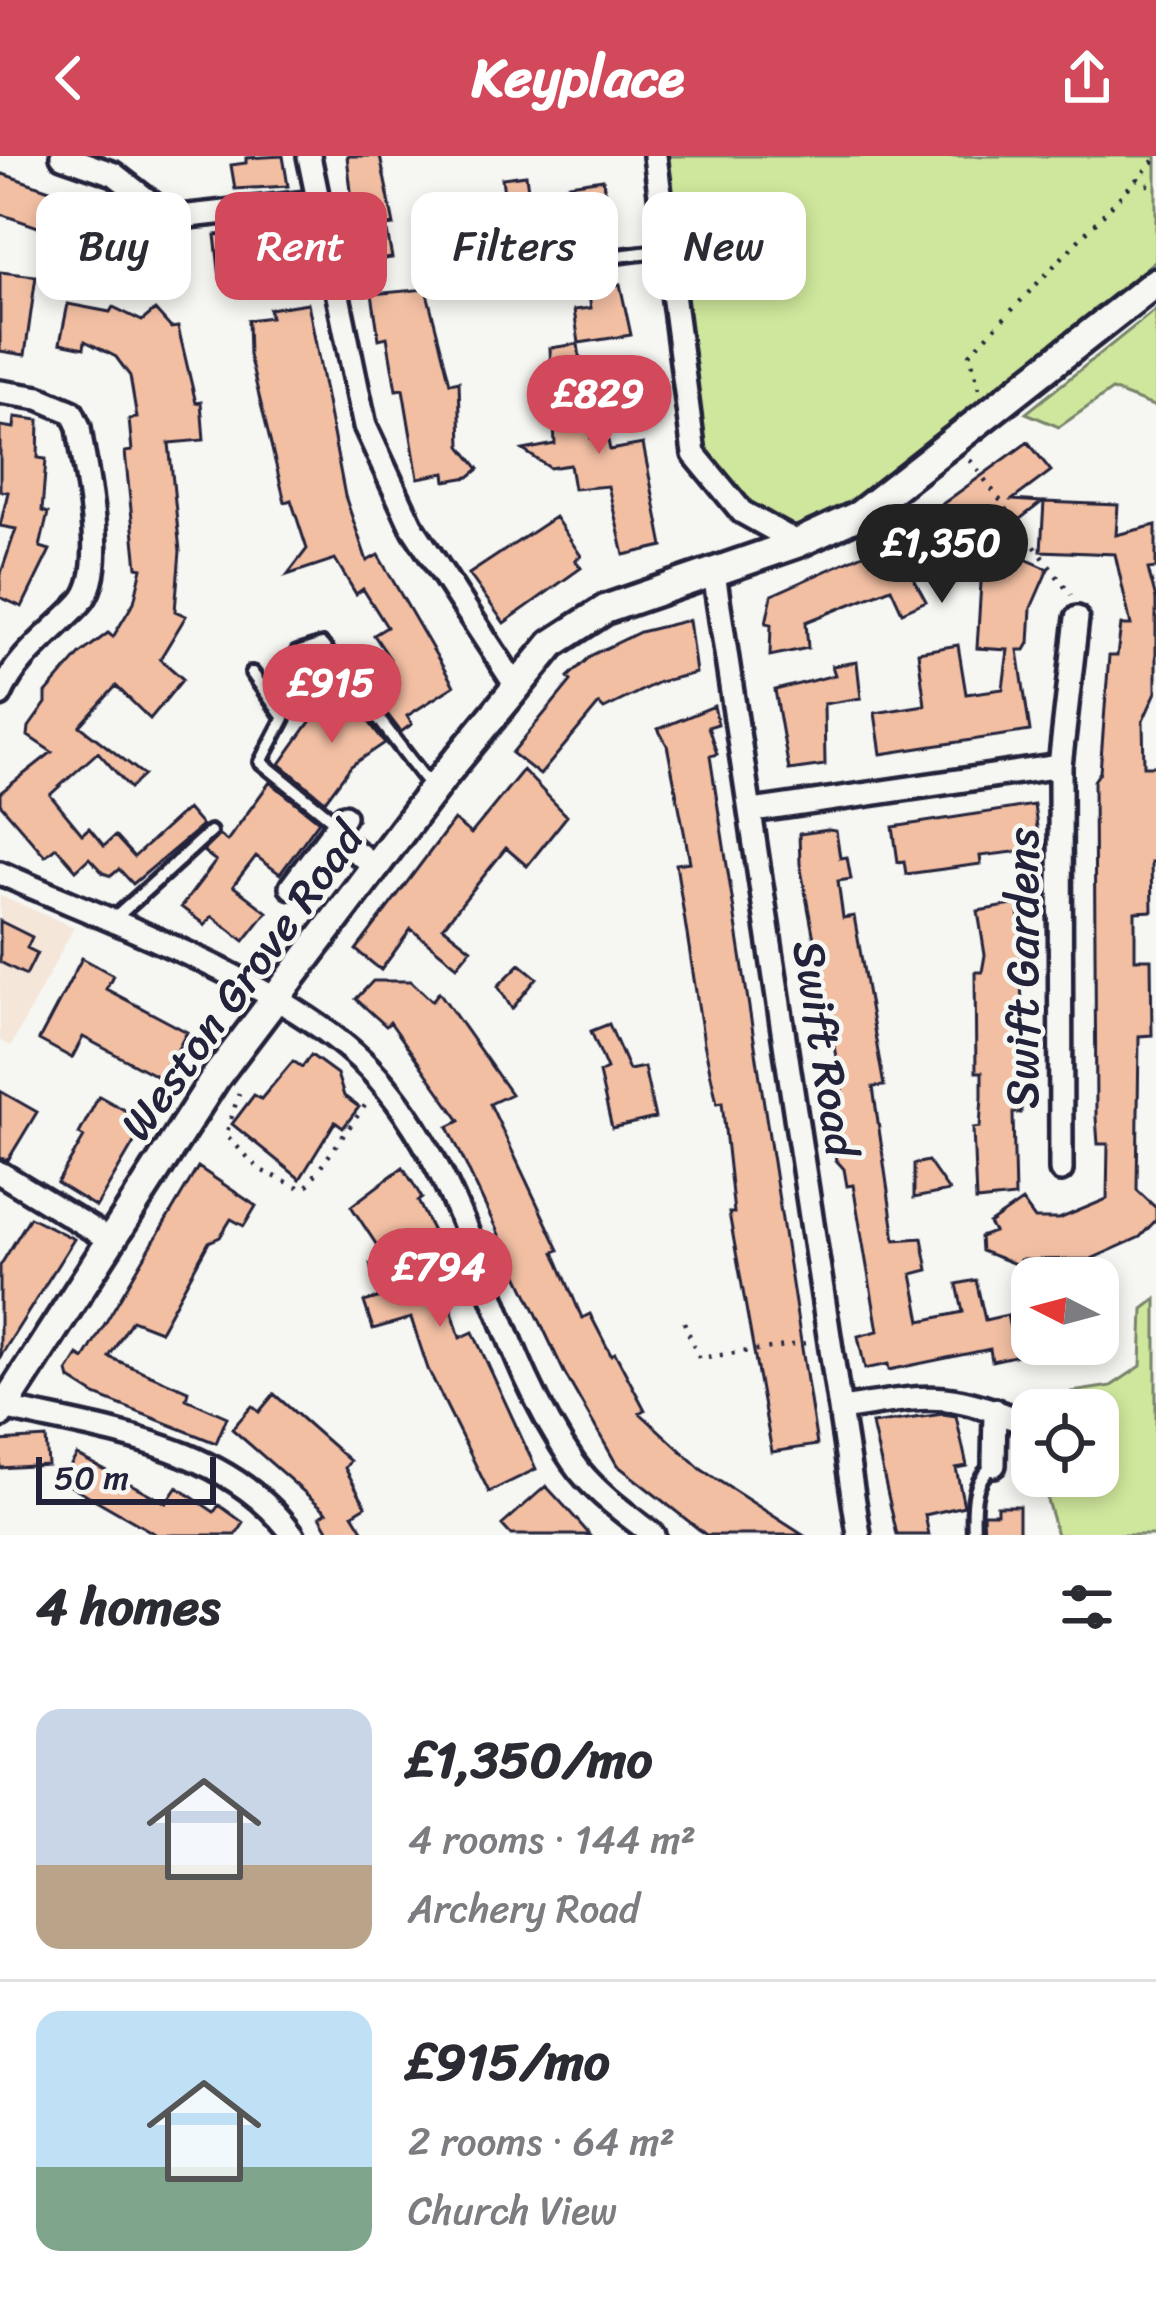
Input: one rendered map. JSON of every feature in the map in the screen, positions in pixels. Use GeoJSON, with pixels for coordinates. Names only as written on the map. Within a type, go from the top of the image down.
{"type":"FeatureCollection","features":[{"type":"Feature","properties":{"kind":"street"},"geometry":{"type":"LineString","coordinates":[[62,156],[114,175],[171,218],[215,213]]}},
{"type":"Feature","properties":{"kind":"street"},"geometry":{"type":"LineString","coordinates":[[309,156],[314,192]]}},
{"type":"Feature","properties":{"kind":"street"},"geometry":{"type":"LineString","coordinates":[[655,156],[660,192]]}},
{"type":"Feature","properties":{"kind":"street","name":"Weston Grove Road"},"geometry":{"type":"LineString","coordinates":[[2,1410],[216,1076],[516,686],[579,622],[798,543],[859,515],[1156,282]]}},
{"type":"Feature","properties":{"kind":"street"},"geometry":{"type":"LineString","coordinates":[[335,300],[352,385],[381,465],[412,525],[516,686]]}},
{"type":"Feature","properties":{"kind":"street"},"geometry":{"type":"LineString","coordinates":[[674,300],[694,454],[742,512],[798,543]]}},
{"type":"Feature","properties":{"kind":"street"},"geometry":{"type":"LineString","coordinates":[[0,392],[39,398],[72,412],[79,427],[95,549],[94,574],[85,598],[27,652],[0,695]]}},
{"type":"Feature","properties":{"kind":"street","name":"Swift Road"},"geometry":{"type":"LineString","coordinates":[[714,573],[859,1535]]}},
{"type":"Feature","properties":{"kind":"street","name":"Swift Gardens"},"geometry":{"type":"LineString","coordinates":[[1061,1170],[1060,766],[1078,618]]}},
{"type":"Feature","properties":{"kind":"street","name":"Swift Gardens"},"geometry":{"type":"LineString","coordinates":[[753,811],[1060,766]]}},
{"type":"Feature","properties":{"kind":"street"},"geometry":{"type":"LineString","coordinates":[[291,887],[338,824],[376,867]]}},
{"type":"Feature","properties":{"kind":"street"},"geometry":{"type":"LineString","coordinates":[[0,873],[293,1005],[329,1032],[382,1086],[418,1137],[544,1412],[573,1462],[653,1535]]}},
{"type":"Feature","properties":{"kind":"street"},"geometry":{"type":"LineString","coordinates":[[0,1173],[110,1240]]}},
{"type":"Feature","properties":{"kind":"street"},"geometry":{"type":"LineString","coordinates":[[841,1409],[937,1394],[963,1397],[1011,1417]]}},
{"type":"Feature","properties":{"kind":"street"},"geometry":{"type":"LineString","coordinates":[[2,1410],[159,1444],[253,1492],[293,1535]]}},
{"type":"Feature","properties":{"kind":"street"},"geometry":{"type":"LineString","coordinates":[[994,1466],[995,1410]]}},
{"type":"Feature","properties":{"kind":"lane"},"geometry":{"type":"LineString","coordinates":[[297,652],[313,644],[331,654],[433,790]]}},
{"type":"Feature","properties":{"kind":"lane"},"geometry":{"type":"LineString","coordinates":[[252,673],[284,718],[261,762],[338,824]]}},
{"type":"Feature","properties":{"kind":"lane"},"geometry":{"type":"LineString","coordinates":[[110,922],[210,832]]}},
{"type":"Feature","properties":{"kind":"lane"},"geometry":{"type":"LineString","coordinates":[[974,1535],[976,1489],[982,1474],[994,1466]]}},
{"type":"Feature","properties":{"kind":"path"},"geometry":{"type":"LineString","coordinates":[[986,418],[970,354],[1156,159]]}},
{"type":"Feature","properties":{"kind":"path"},"geometry":{"type":"LineString","coordinates":[[1137,178],[1156,184]]}},
{"type":"Feature","properties":{"kind":"path"},"geometry":{"type":"LineString","coordinates":[[956,442],[1069,589],[1078,618]]}},
{"type":"Feature","properties":{"kind":"path"},"geometry":{"type":"LineString","coordinates":[[239,1093],[226,1136],[260,1170],[301,1188],[382,1086]]}},
{"type":"Feature","properties":{"kind":"path"},"geometry":{"type":"LineString","coordinates":[[685,1322],[699,1358],[831,1340]]}},
{"type":"Feature","properties":{"kind":"shaded area"},"geometry":{"type":"Polygon","coordinates":[[[0,896],[74,927],[11,1046],[0,1041],[0,896]]]}},
{"type":"Feature","properties":{"kind":"green space"},"geometry":{"type":"Polygon","coordinates":[[[655,156],[1156,156],[1156,260],[1005,381],[1013,396],[798,543],[742,512],[694,454],[674,300],[806,300],[806,192],[660,192],[655,156]]]}},
{"type":"Feature","properties":{"kind":"green space"},"geometry":{"type":"Polygon","coordinates":[[[1156,309],[1156,407],[1112,390],[1059,427],[1026,413],[1156,309]]]}},
{"type":"Feature","properties":{"kind":"green space"},"geometry":{"type":"Polygon","coordinates":[[[1156,1299],[1156,1535],[1057,1535],[1046,1497],[1119,1497],[1119,1389],[1091,1389],[1111,1386],[1141,1366],[1143,1309],[1156,1299]]]}},
{"type":"Feature","properties":{"kind":"building"},"geometry":{"type":"Polygon","coordinates":[[[283,156],[288,186],[235,189],[231,165],[246,163],[246,158],[283,156]]]}},
{"type":"Feature","properties":{"kind":"building"},"geometry":{"type":"Polygon","coordinates":[[[347,156],[380,156],[394,225],[387,226],[387,192],[351,192],[347,156]]]}},
{"type":"Feature","properties":{"kind":"building"},"geometry":{"type":"Polygon","coordinates":[[[0,173],[55,192],[36,192],[36,226],[0,214],[0,173]]]}},
{"type":"Feature","properties":{"kind":"building"},"geometry":{"type":"Polygon","coordinates":[[[526,175],[528,192],[504,192],[502,178],[526,175]]]}},
{"type":"Feature","properties":{"kind":"building"},"geometry":{"type":"Polygon","coordinates":[[[603,179],[605,192],[570,192],[569,184],[603,179]]]}},
{"type":"Feature","properties":{"kind":"building"},"geometry":{"type":"Polygon","coordinates":[[[0,272],[36,276],[25,355],[0,351],[0,272]]]}},
{"type":"Feature","properties":{"kind":"building"},"geometry":{"type":"Polygon","coordinates":[[[618,284],[631,335],[579,343],[574,310],[591,308],[590,300],[618,300],[618,284]]]}},
{"type":"Feature","properties":{"kind":"building"},"geometry":{"type":"Polygon","coordinates":[[[411,290],[411,300],[429,300],[450,383],[459,381],[461,446],[479,469],[469,477],[446,481],[445,473],[418,478],[403,389],[396,390],[387,337],[379,339],[373,300],[387,300],[387,293],[411,290]]]}},
{"type":"Feature","properties":{"kind":"building"},"geometry":{"type":"Polygon","coordinates":[[[308,303],[345,496],[367,561],[378,555],[454,686],[407,716],[412,724],[401,732],[363,683],[390,659],[374,635],[387,627],[363,589],[356,594],[335,559],[287,575],[307,549],[291,500],[285,502],[249,355],[248,320],[271,317],[269,309],[308,303]]]}},
{"type":"Feature","properties":{"kind":"building"},"geometry":{"type":"Polygon","coordinates":[[[68,304],[110,312],[113,307],[142,321],[155,310],[171,328],[178,327],[196,403],[201,402],[204,440],[169,443],[180,551],[175,611],[186,616],[160,659],[183,679],[150,719],[116,686],[80,726],[144,775],[130,788],[98,752],[50,795],[82,834],[89,828],[104,846],[115,836],[134,857],[187,809],[202,826],[133,884],[119,869],[111,876],[103,873],[89,858],[76,870],[56,847],[45,856],[0,804],[0,793],[52,752],[28,736],[46,703],[46,693],[80,654],[108,633],[113,637],[134,602],[142,568],[137,567],[125,452],[132,451],[129,419],[137,418],[130,376],[116,357],[85,341],[84,348],[60,343],[68,304]]]}},
{"type":"Feature","properties":{"kind":"building"},"geometry":{"type":"Polygon","coordinates":[[[578,344],[591,438],[607,436],[610,450],[643,444],[663,546],[624,555],[608,486],[574,489],[570,465],[550,468],[523,450],[555,444],[550,348],[578,344]]]}},
{"type":"Feature","properties":{"kind":"building"},"geometry":{"type":"Polygon","coordinates":[[[15,417],[39,420],[38,458],[46,459],[42,511],[48,513],[40,547],[50,550],[22,607],[0,597],[0,576],[16,529],[0,526],[8,492],[0,491],[0,426],[14,428],[15,417]]]}},
{"type":"Feature","properties":{"kind":"building"},"geometry":{"type":"Polygon","coordinates":[[[1028,442],[1051,471],[1012,500],[1042,502],[989,543],[1048,569],[1031,608],[1029,643],[1025,650],[1018,650],[1030,731],[881,754],[875,713],[925,705],[918,652],[958,645],[966,694],[1003,689],[1008,650],[977,648],[982,566],[964,578],[947,552],[913,577],[926,601],[902,612],[891,588],[806,622],[808,648],[770,656],[771,624],[766,623],[772,595],[890,542],[1028,442]]]}},
{"type":"Feature","properties":{"kind":"building"},"geometry":{"type":"Polygon","coordinates":[[[1044,502],[1118,505],[1116,535],[1156,525],[1156,568],[1148,569],[1156,599],[1156,692],[1143,721],[1144,766],[1156,766],[1156,862],[1151,862],[1152,911],[1135,912],[1135,959],[1151,959],[1152,1035],[1139,1036],[1137,1190],[1156,1208],[1156,1220],[1140,1237],[1095,1257],[1011,1257],[1011,1262],[981,1251],[980,1237],[994,1232],[989,1224],[1022,1201],[1035,1219],[1059,1219],[1107,1199],[1108,1144],[1098,1144],[1096,1117],[1094,781],[1100,772],[1109,656],[1117,656],[1121,625],[1131,625],[1115,554],[1041,551],[1044,502]]]}},
{"type":"Feature","properties":{"kind":"building"},"geometry":{"type":"Polygon","coordinates":[[[555,517],[581,556],[575,560],[581,568],[504,623],[469,574],[555,517]]]}},
{"type":"Feature","properties":{"kind":"building"},"geometry":{"type":"Polygon","coordinates":[[[689,620],[696,673],[659,682],[604,709],[599,704],[540,775],[512,753],[571,681],[568,677],[592,655],[640,632],[689,620]]]}},
{"type":"Feature","properties":{"kind":"building"},"geometry":{"type":"Polygon","coordinates":[[[857,662],[861,698],[824,704],[825,765],[789,770],[775,690],[835,675],[832,666],[857,662]]]}},
{"type":"Feature","properties":{"kind":"building"},"geometry":{"type":"Polygon","coordinates":[[[348,694],[385,743],[351,766],[325,801],[280,764],[322,705],[348,694]]]}},
{"type":"Feature","properties":{"kind":"building"},"geometry":{"type":"Polygon","coordinates":[[[714,706],[718,724],[708,727],[717,754],[710,756],[817,1445],[772,1452],[729,1213],[734,1213],[722,1102],[717,1103],[704,1043],[676,864],[690,862],[667,745],[658,729],[714,706]]]}},
{"type":"Feature","properties":{"kind":"building"},"geometry":{"type":"Polygon","coordinates":[[[523,770],[567,816],[527,866],[506,848],[443,927],[471,949],[457,966],[411,929],[381,970],[356,950],[454,820],[471,834],[523,770]]]}},
{"type":"Feature","properties":{"kind":"building"},"geometry":{"type":"Polygon","coordinates":[[[270,782],[319,821],[280,874],[256,856],[233,886],[267,912],[244,941],[212,916],[205,925],[181,907],[216,861],[203,851],[219,835],[227,841],[270,782]]]}},
{"type":"Feature","properties":{"kind":"building"},"geometry":{"type":"Polygon","coordinates":[[[1034,805],[1040,849],[980,856],[981,864],[906,874],[904,861],[898,862],[893,827],[1034,805]]]}},
{"type":"Feature","properties":{"kind":"building"},"geometry":{"type":"Polygon","coordinates":[[[836,831],[840,858],[847,857],[851,879],[838,881],[843,918],[854,916],[884,1086],[873,1087],[895,1240],[922,1238],[928,1270],[912,1274],[921,1321],[963,1312],[957,1284],[976,1280],[985,1320],[1007,1315],[1011,1357],[992,1361],[990,1349],[889,1370],[888,1364],[865,1369],[858,1336],[878,1331],[853,1185],[847,1186],[844,1169],[836,1160],[828,1113],[830,1103],[844,1100],[800,864],[799,834],[836,831]]]}},
{"type":"Feature","properties":{"kind":"building"},"geometry":{"type":"Polygon","coordinates":[[[1018,904],[1023,1030],[1021,1113],[1013,1113],[1015,1197],[976,1201],[973,1128],[980,1127],[982,1072],[976,1072],[975,972],[982,972],[985,955],[978,911],[1018,904]]]}},
{"type":"Feature","properties":{"kind":"building"},"geometry":{"type":"Polygon","coordinates":[[[0,921],[32,937],[27,948],[37,953],[26,975],[0,962],[0,921]]]}},
{"type":"Feature","properties":{"kind":"building"},"geometry":{"type":"Polygon","coordinates":[[[82,958],[113,975],[106,989],[187,1032],[162,1079],[83,1037],[72,1058],[39,1040],[82,958]]]}},
{"type":"Feature","properties":{"kind":"building"},"geometry":{"type":"Polygon","coordinates":[[[520,964],[537,978],[512,1009],[498,986],[520,964]]]}},
{"type":"Feature","properties":{"kind":"building"},"geometry":{"type":"Polygon","coordinates":[[[373,981],[411,981],[432,1001],[439,992],[511,1094],[490,1104],[559,1250],[554,1252],[582,1318],[590,1314],[611,1355],[615,1353],[645,1410],[640,1413],[702,1470],[803,1535],[706,1535],[617,1465],[564,1372],[448,1127],[460,1121],[390,1022],[386,1026],[356,999],[373,981]]]}},
{"type":"Feature","properties":{"kind":"building"},"geometry":{"type":"Polygon","coordinates":[[[609,1024],[629,1070],[644,1067],[655,1118],[612,1128],[599,1073],[607,1069],[591,1031],[609,1024]]]}},
{"type":"Feature","properties":{"kind":"building"},"geometry":{"type":"Polygon","coordinates":[[[311,1055],[337,1074],[344,1096],[359,1107],[343,1128],[335,1122],[300,1179],[232,1124],[254,1095],[261,1099],[293,1061],[302,1067],[311,1055]]]}},
{"type":"Feature","properties":{"kind":"building"},"geometry":{"type":"Polygon","coordinates":[[[0,1091],[37,1112],[8,1160],[0,1158],[0,1091]]]}},
{"type":"Feature","properties":{"kind":"building"},"geometry":{"type":"Polygon","coordinates":[[[99,1096],[146,1122],[96,1207],[57,1183],[84,1137],[79,1134],[99,1096]]]}},
{"type":"Feature","properties":{"kind":"building"},"geometry":{"type":"Polygon","coordinates":[[[928,1161],[949,1191],[914,1198],[914,1164],[928,1161]]]}},
{"type":"Feature","properties":{"kind":"building"},"geometry":{"type":"Polygon","coordinates":[[[198,1167],[256,1206],[244,1226],[231,1219],[220,1237],[209,1242],[160,1331],[132,1320],[109,1357],[188,1391],[186,1399],[227,1417],[216,1443],[95,1395],[70,1379],[68,1371],[78,1355],[84,1359],[198,1167]]]}},
{"type":"Feature","properties":{"kind":"building"},"geometry":{"type":"Polygon","coordinates":[[[403,1167],[422,1198],[418,1201],[439,1244],[433,1247],[460,1338],[473,1332],[536,1469],[489,1492],[428,1369],[411,1318],[373,1329],[364,1302],[381,1297],[371,1266],[413,1300],[351,1206],[403,1167]]]}},
{"type":"Feature","properties":{"kind":"building"},"geometry":{"type":"Polygon","coordinates":[[[30,1217],[74,1239],[0,1357],[0,1266],[30,1217]]]}},
{"type":"Feature","properties":{"kind":"building"},"geometry":{"type":"Polygon","coordinates":[[[274,1394],[350,1461],[345,1468],[366,1506],[353,1514],[366,1535],[331,1535],[320,1516],[327,1512],[232,1429],[252,1406],[259,1412],[274,1394]]]}},
{"type":"Feature","properties":{"kind":"building"},"geometry":{"type":"Polygon","coordinates":[[[956,1416],[967,1466],[956,1468],[964,1506],[925,1515],[929,1535],[897,1535],[872,1424],[956,1416]]]}},
{"type":"Feature","properties":{"kind":"building"},"geometry":{"type":"Polygon","coordinates":[[[46,1438],[48,1465],[0,1468],[0,1441],[46,1438]]]}},
{"type":"Feature","properties":{"kind":"building"},"geometry":{"type":"Polygon","coordinates":[[[77,1455],[166,1503],[177,1487],[214,1512],[219,1505],[244,1523],[236,1535],[157,1535],[61,1480],[77,1455]]]}},
{"type":"Feature","properties":{"kind":"building"},"geometry":{"type":"Polygon","coordinates":[[[546,1486],[590,1535],[511,1535],[502,1525],[546,1486]]]}},
{"type":"Feature","properties":{"kind":"building"},"geometry":{"type":"Polygon","coordinates":[[[997,1506],[1019,1506],[1019,1535],[984,1535],[983,1513],[997,1513],[997,1506]]]}}]}
